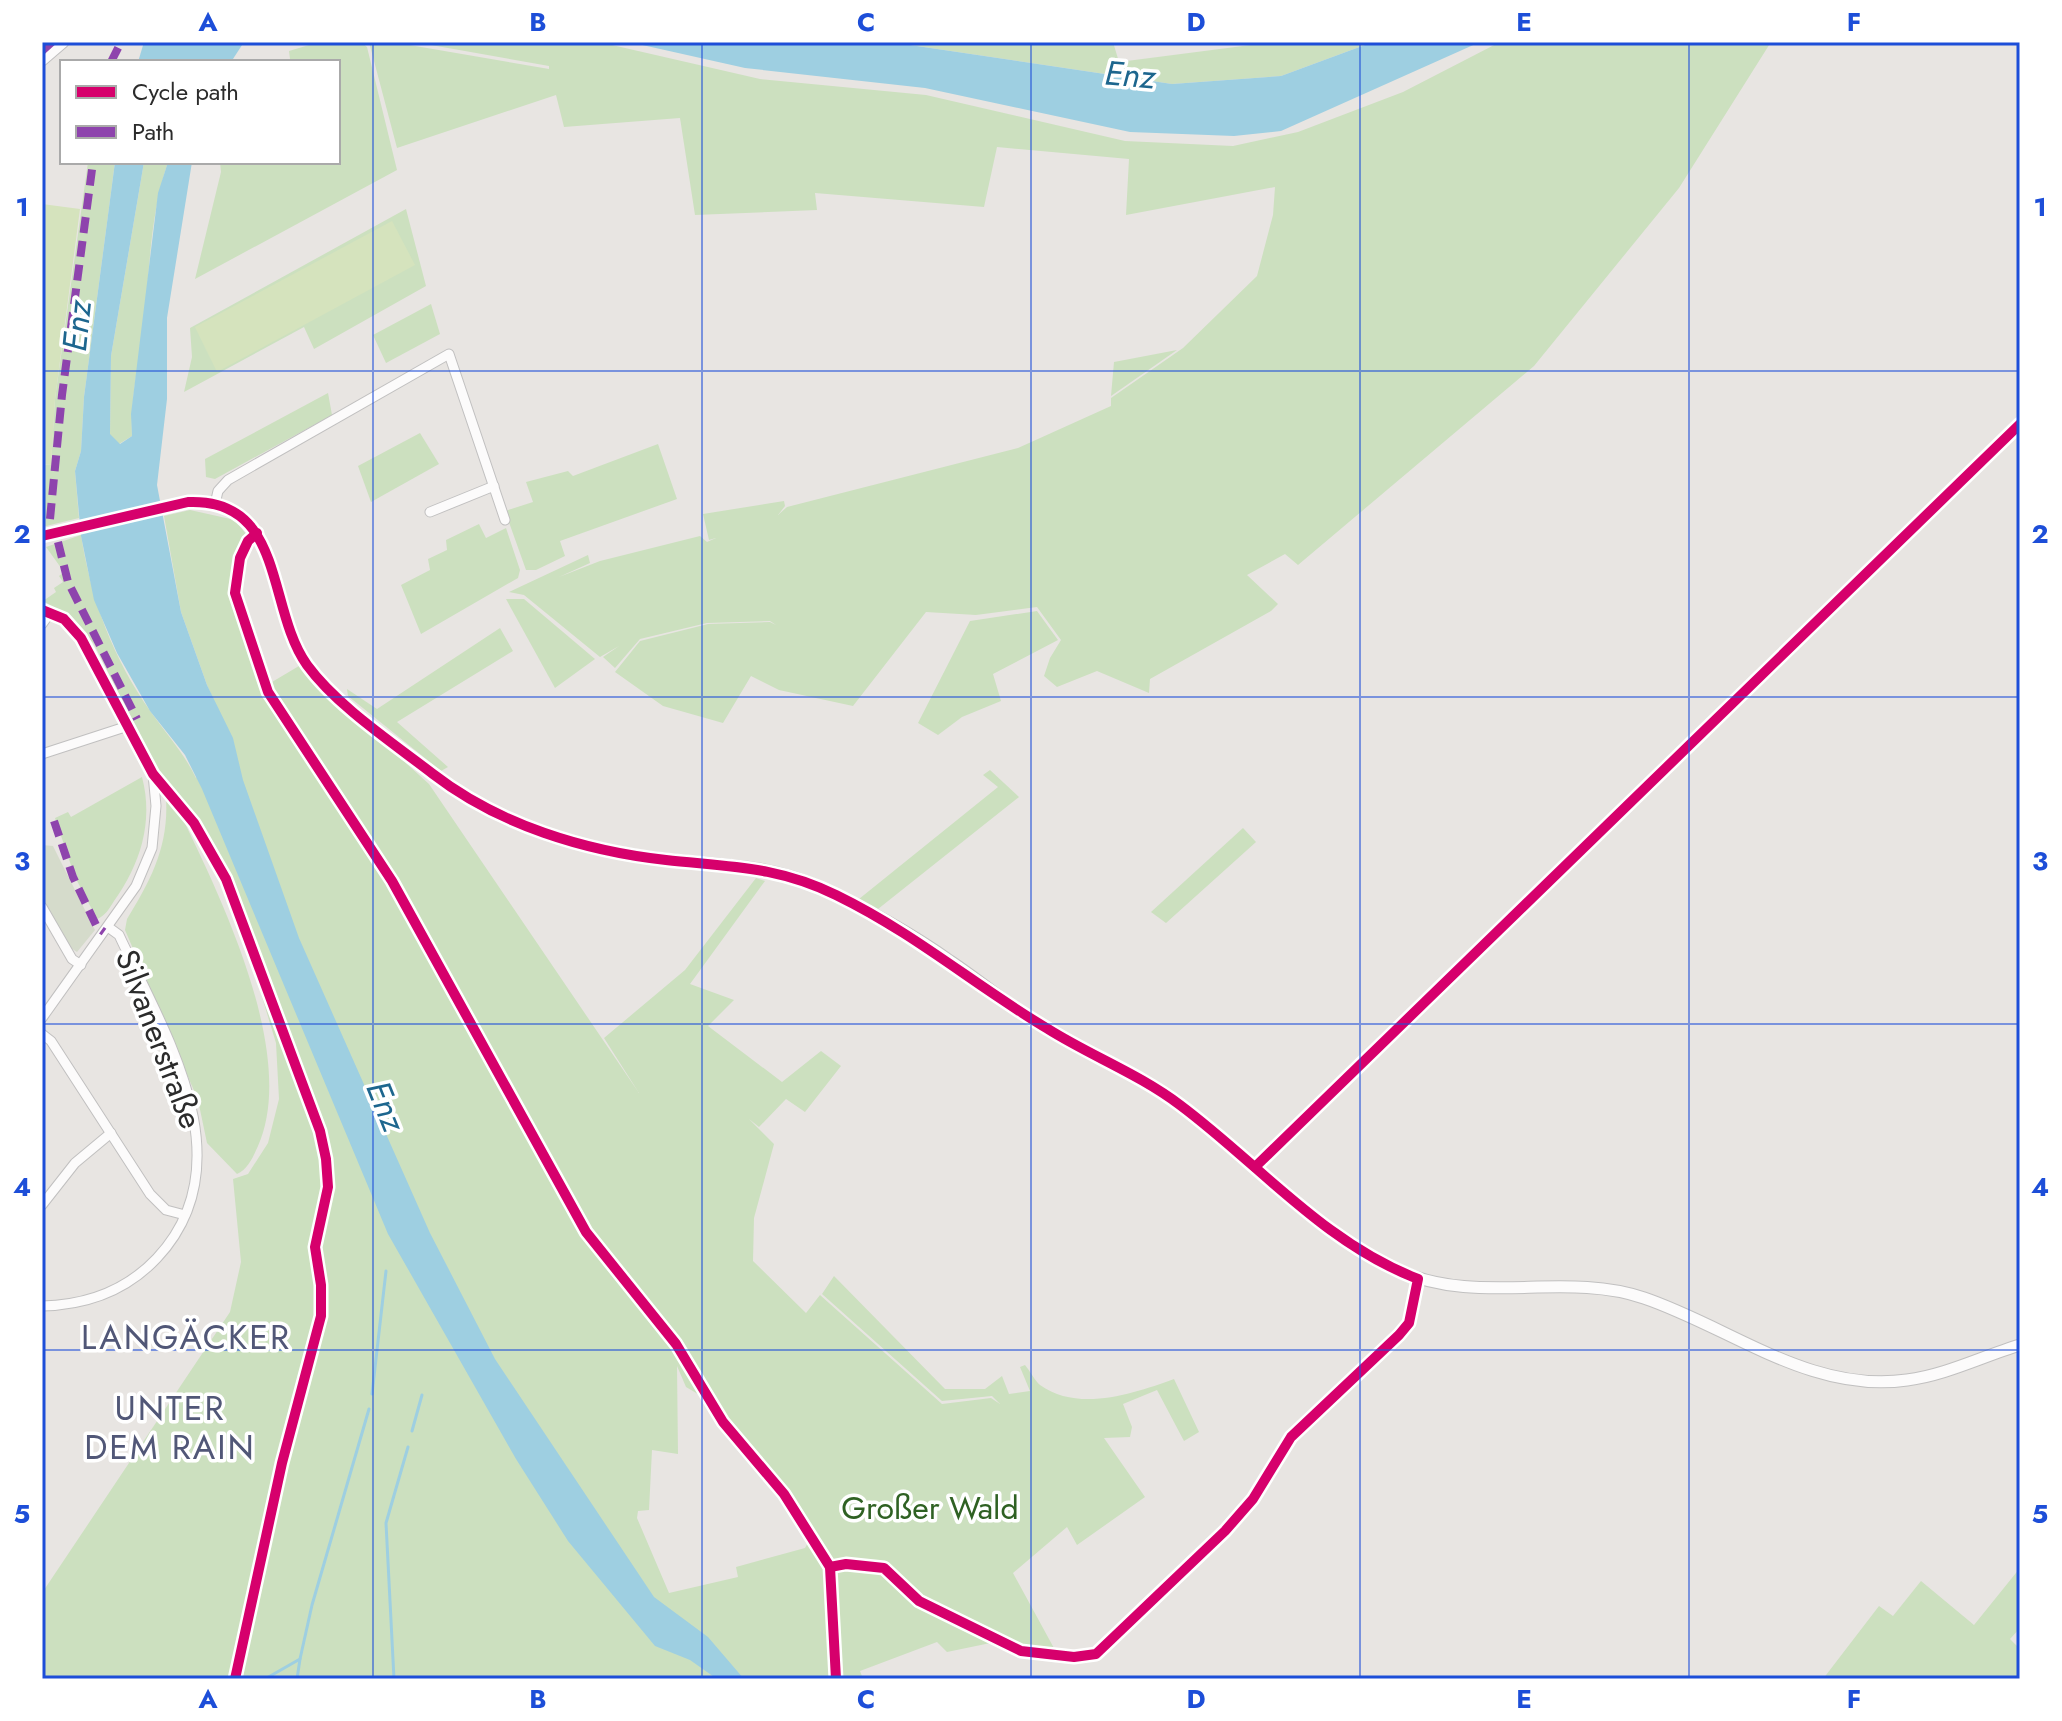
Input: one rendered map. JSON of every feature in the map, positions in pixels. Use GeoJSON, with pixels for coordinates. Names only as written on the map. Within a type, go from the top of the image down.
{"type":"FeatureCollection","features":[{"type":"Feature","properties":{"kind":"street"},"geometry":{"type":"LineString","coordinates":[[42,60],[63,42]]}},
{"type":"Feature","properties":{"kind":"street"},"geometry":{"type":"LineString","coordinates":[[215,504],[218,491],[228,480],[449,354],[505,520]]}},
{"type":"Feature","properties":{"kind":"street"},"geometry":{"type":"LineString","coordinates":[[430,512],[494,486]]}},
{"type":"Feature","properties":{"kind":"street"},"geometry":{"type":"LineString","coordinates":[[42,536],[176,504],[215,504],[238,515],[254,530],[266,548],[288,631],[308,666],[327,687],[452,788],[521,823],[571,841],[650,858],[778,871],[864,909],[931,948],[1047,1029],[1163,1093],[1323,1225],[1379,1261],[1411,1276],[1478,1289],[1593,1289],[1627,1293],[1656,1302],[1789,1362],[1861,1381],[1914,1379],[2020,1345]]}},
{"type":"Feature","properties":{"kind":"street"},"geometry":{"type":"LineString","coordinates":[[42,624],[46,611],[68,622],[81,638],[153,774],[155,827],[141,877],[42,1018]]}},
{"type":"Feature","properties":{"kind":"street"},"geometry":{"type":"LineString","coordinates":[[42,754],[128,726]]}},
{"type":"Feature","properties":{"kind":"street"},"geometry":{"type":"LineString","coordinates":[[42,907],[72,959],[81,965]]}},
{"type":"Feature","properties":{"kind":"street","name":"Silvanerstraße"},"geometry":{"type":"LineString","coordinates":[[42,1306],[92,1300],[121,1286],[159,1256],[185,1215],[199,1163],[194,1113],[125,947],[119,935],[108,927]]}},
{"type":"Feature","properties":{"kind":"street"},"geometry":{"type":"LineString","coordinates":[[42,1034],[51,1041],[158,1202],[166,1210],[185,1215]]}},
{"type":"Feature","properties":{"kind":"street"},"geometry":{"type":"LineString","coordinates":[[42,1205],[75,1163],[111,1133]]}},
{"type":"Feature","properties":{"kind":"green space"},"geometry":{"type":"Polygon","coordinates":[[[319,42],[361,42],[367,47],[397,170],[195,279],[221,172],[220,164],[340,164],[340,60],[289,60],[289,51],[319,42]]]}},
{"type":"Feature","properties":{"kind":"green space"},"geometry":{"type":"Polygon","coordinates":[[[369,42],[392,42],[549,69],[549,66],[414,42],[599,42],[760,79],[926,95],[1125,141],[1233,146],[1298,132],[1403,92],[1500,42],[1771,42],[1679,188],[1534,366],[1298,565],[1285,554],[1247,575],[1278,604],[1271,611],[1150,679],[1149,693],[1097,671],[1057,687],[1044,676],[1061,640],[1037,607],[976,615],[926,612],[853,706],[779,690],[751,676],[723,723],[663,706],[615,672],[640,641],[708,624],[770,622],[776,625],[770,621],[707,623],[640,639],[615,668],[603,657],[619,646],[600,657],[524,595],[509,592],[588,555],[590,563],[559,577],[600,561],[700,536],[707,542],[716,538],[709,540],[703,514],[784,501],[785,506],[778,515],[787,507],[1018,448],[1111,406],[1111,398],[1183,348],[1257,276],[1273,215],[1275,187],[1126,215],[1129,159],[997,147],[984,207],[815,193],[817,210],[695,215],[680,118],[564,127],[556,95],[397,148],[369,42]]]}},
{"type":"Feature","properties":{"kind":"green space"},"geometry":{"type":"Polygon","coordinates":[[[890,42],[1113,42],[1119,62],[1273,42],[1373,42],[1281,76],[1172,84],[890,42]]]}},
{"type":"Feature","properties":{"kind":"green space"},"geometry":{"type":"Polygon","coordinates":[[[88,164],[115,164],[84,397],[81,451],[75,471],[79,518],[42,527],[42,464],[51,465],[55,399],[88,164]]]}},
{"type":"Feature","properties":{"kind":"green space"},"geometry":{"type":"Polygon","coordinates":[[[144,164],[167,164],[152,237],[132,436],[119,444],[110,435],[111,356],[144,164]]]}},
{"type":"Feature","properties":{"kind":"green space"},"geometry":{"type":"Polygon","coordinates":[[[42,204],[80,209],[55,399],[51,465],[42,464],[42,204]]]}},
{"type":"Feature","properties":{"kind":"green space"},"geometry":{"type":"Polygon","coordinates":[[[406,209],[426,286],[314,349],[304,327],[184,392],[192,357],[190,328],[406,209]]]}},
{"type":"Feature","properties":{"kind":"green space"},"geometry":{"type":"Polygon","coordinates":[[[392,221],[415,265],[217,372],[195,327],[392,221]]]}},
{"type":"Feature","properties":{"kind":"green space"},"geometry":{"type":"Polygon","coordinates":[[[431,304],[440,334],[386,363],[373,335],[431,304]]]}},
{"type":"Feature","properties":{"kind":"green space"},"geometry":{"type":"Polygon","coordinates":[[[1177,350],[1111,396],[1114,362],[1177,350]]]}},
{"type":"Feature","properties":{"kind":"green space"},"geometry":{"type":"Polygon","coordinates":[[[328,393],[332,415],[215,479],[206,477],[205,459],[328,393]]]}},
{"type":"Feature","properties":{"kind":"green space"},"geometry":{"type":"Polygon","coordinates":[[[420,433],[439,464],[371,502],[358,466],[420,433]]]}},
{"type":"Feature","properties":{"kind":"green space"},"geometry":{"type":"Polygon","coordinates":[[[658,444],[677,499],[560,541],[565,556],[536,570],[526,570],[505,511],[533,502],[526,482],[568,471],[573,476],[658,444]]]}},
{"type":"Feature","properties":{"kind":"green space","name":"Großer Wald"},"geometry":{"type":"Polygon","coordinates":[[[190,510],[235,520],[246,534],[233,563],[235,587],[253,658],[272,682],[299,666],[429,784],[639,1093],[604,1038],[685,970],[756,878],[765,881],[690,984],[734,1000],[708,1026],[782,1082],[821,1051],[841,1066],[805,1112],[786,1099],[759,1127],[749,1119],[774,1144],[754,1218],[753,1261],[806,1313],[820,1295],[942,1404],[991,1398],[1000,1404],[992,1396],[942,1401],[822,1294],[834,1276],[945,1389],[985,1389],[1002,1376],[1009,1394],[1030,1391],[1020,1367],[1025,1365],[1040,1385],[1072,1398],[1107,1398],[1174,1379],[1199,1432],[1184,1441],[1157,1390],[1123,1404],[1132,1427],[1130,1437],[1104,1438],[1145,1497],[1077,1545],[1067,1527],[1013,1573],[1055,1650],[1032,1650],[1005,1640],[947,1652],[937,1642],[860,1671],[863,1679],[42,1679],[42,1593],[230,1312],[241,1262],[233,1179],[248,1174],[268,1143],[279,1099],[276,1043],[244,938],[193,822],[157,770],[94,644],[68,615],[43,601],[56,592],[54,588],[63,582],[59,576],[64,572],[46,547],[81,535],[91,582],[115,650],[137,692],[196,778],[233,742],[207,685],[181,612],[164,516],[190,510]],[[677,1366],[678,1454],[652,1450],[649,1510],[638,1511],[637,1518],[669,1593],[738,1577],[736,1567],[805,1548],[810,1539],[708,1400],[686,1387],[677,1366]]]}},
{"type":"Feature","properties":{"kind":"green space"},"geometry":{"type":"Polygon","coordinates":[[[479,524],[486,538],[506,528],[520,570],[518,578],[421,634],[401,585],[430,570],[428,559],[447,550],[446,540],[479,524]]]}},
{"type":"Feature","properties":{"kind":"green space"},"geometry":{"type":"Polygon","coordinates":[[[506,599],[524,599],[595,659],[555,688],[506,599]]]}},
{"type":"Feature","properties":{"kind":"green space"},"geometry":{"type":"Polygon","coordinates":[[[1037,611],[1058,640],[993,674],[1001,701],[962,717],[938,735],[918,723],[970,621],[1037,611]]]}},
{"type":"Feature","properties":{"kind":"green space"},"geometry":{"type":"Polygon","coordinates":[[[500,628],[513,651],[397,722],[448,767],[441,771],[348,696],[347,689],[377,709],[500,628]]]}},
{"type":"Feature","properties":{"kind":"green space"},"geometry":{"type":"Polygon","coordinates":[[[990,770],[1019,797],[878,909],[859,899],[998,787],[983,775],[990,770]]]}},
{"type":"Feature","properties":{"kind":"green space"},"geometry":{"type":"Polygon","coordinates":[[[142,777],[145,827],[137,858],[110,907],[97,919],[75,877],[55,818],[68,812],[71,817],[142,777]]]}},
{"type":"Feature","properties":{"kind":"green space"},"geometry":{"type":"Polygon","coordinates":[[[166,798],[177,807],[213,882],[248,974],[261,1020],[268,1066],[268,1108],[258,1146],[247,1166],[237,1174],[207,1143],[198,1100],[125,930],[127,919],[157,862],[165,832],[166,798]]]}},
{"type":"Feature","properties":{"kind":"green space"},"geometry":{"type":"Polygon","coordinates":[[[1243,828],[1256,842],[1166,923],[1151,912],[1243,828]]]}},
{"type":"Feature","properties":{"kind":"green space"},"geometry":{"type":"Polygon","coordinates":[[[42,845],[53,846],[95,930],[77,952],[68,946],[42,901],[42,845]]]}},
{"type":"Feature","properties":{"kind":"green space"},"geometry":{"type":"Polygon","coordinates":[[[2020,1568],[2020,1628],[2010,1639],[2020,1649],[2020,1679],[1823,1679],[1879,1606],[1893,1616],[1921,1581],[1974,1625],[2020,1568]]]}},
{"type":"Feature","properties":{"kind":"water"},"geometry":{"type":"Polygon","coordinates":[[[144,42],[244,42],[232,60],[139,60],[144,42]]]}},
{"type":"Feature","properties":{"kind":"water"},"geometry":{"type":"Polygon","coordinates":[[[629,42],[890,42],[1172,84],[1281,76],[1373,42],[1480,42],[1281,131],[1234,136],[1130,132],[925,88],[745,68],[629,42]]]}},
{"type":"Feature","properties":{"kind":"water"},"geometry":{"type":"Polygon","coordinates":[[[115,164],[144,164],[111,356],[110,434],[120,444],[132,436],[131,414],[158,193],[167,164],[192,164],[167,318],[167,399],[157,485],[181,612],[207,685],[233,738],[243,780],[299,938],[430,1233],[495,1359],[654,1597],[708,1637],[744,1679],[717,1679],[690,1660],[655,1646],[568,1541],[516,1459],[388,1234],[202,789],[185,755],[150,711],[117,653],[94,600],[81,536],[75,471],[81,451],[84,397],[115,164]]]}},
{"type":"Feature","properties":{"kind":"waterway"},"geometry":{"type":"LineString","coordinates":[[372,1394],[386,1271]]}},
{"type":"Feature","properties":{"kind":"waterway"},"geometry":{"type":"LineString","coordinates":[[412,1431],[422,1395]]}},
{"type":"Feature","properties":{"kind":"waterway"},"geometry":{"type":"LineString","coordinates":[[265,1679],[300,1659],[312,1605],[369,1409]]}},
{"type":"Feature","properties":{"kind":"waterway"},"geometry":{"type":"LineString","coordinates":[[394,1679],[386,1523],[408,1447]]}},
{"type":"Feature","properties":{"kind":"waterway"},"geometry":{"type":"LineString","coordinates":[[297,1679],[300,1659]]}},
{"type":"Feature","properties":{"kind":"marked path"},"geometry":{"type":"LineString","coordinates":[[42,51],[52,42]]}},
{"type":"Feature","properties":{"kind":"marked path"},"geometry":{"type":"LineString","coordinates":[[112,60],[121,42]]}},
{"type":"Feature","properties":{"kind":"marked path"},"geometry":{"type":"LineString","coordinates":[[50,519],[62,395],[93,164]]}},
{"type":"Feature","properties":{"kind":"marked path"},"geometry":{"type":"LineString","coordinates":[[58,542],[68,582],[137,719]]}},
{"type":"Feature","properties":{"kind":"marked path"},"geometry":{"type":"LineString","coordinates":[[54,821],[73,877],[97,927],[104,932]]}},
{"type":"Feature","properties":{"kind":"cycle path"},"geometry":{"type":"LineString","coordinates":[[1255,1167],[2020,424]]}},
{"type":"Feature","properties":{"kind":"cycle path"},"geometry":{"type":"LineString","coordinates":[[42,536],[188,502],[220,506],[242,518],[258,537],[269,561],[294,641],[319,680],[366,723],[459,792],[514,821],[574,842],[635,856],[773,873],[836,895],[919,943],[1048,1029],[1164,1094],[1322,1224],[1384,1264],[1418,1279],[1409,1323],[1399,1335],[1291,1437],[1253,1499],[1225,1531],[1096,1654],[1074,1657],[1021,1651],[919,1601],[884,1568],[846,1564],[830,1567]]}},
{"type":"Feature","properties":{"kind":"cycle path"},"geometry":{"type":"LineString","coordinates":[[257,533],[248,541],[240,558],[235,593],[268,692],[392,881],[586,1232],[676,1344],[723,1422],[784,1494],[830,1567],[836,1679]]}},
{"type":"Feature","properties":{"kind":"cycle path"},"geometry":{"type":"LineString","coordinates":[[42,610],[64,619],[81,638],[153,774],[194,823],[226,879],[320,1131],[326,1159],[328,1187],[315,1247],[321,1285],[321,1316],[282,1463],[235,1679]]}},
{"type":"Feature","properties":{"kind":"district","name":"LANGÄCKER"},"geometry":{"type":"Point","coordinates":[186,1337]}},
{"type":"Feature","properties":{"kind":"district","name":"UNTER DEM RAIN"},"geometry":{"type":"Point","coordinates":[170,1428]}},
{"type":"Feature","properties":{"kind":"water label","name":"Enz"},"geometry":{"type":"Point","coordinates":[1130,75]}},
{"type":"Feature","properties":{"kind":"water label","name":"Enz"},"geometry":{"type":"Point","coordinates":[77,326]}},
{"type":"Feature","properties":{"kind":"water label","name":"Enz"},"geometry":{"type":"Point","coordinates":[386,1106]}}]}
